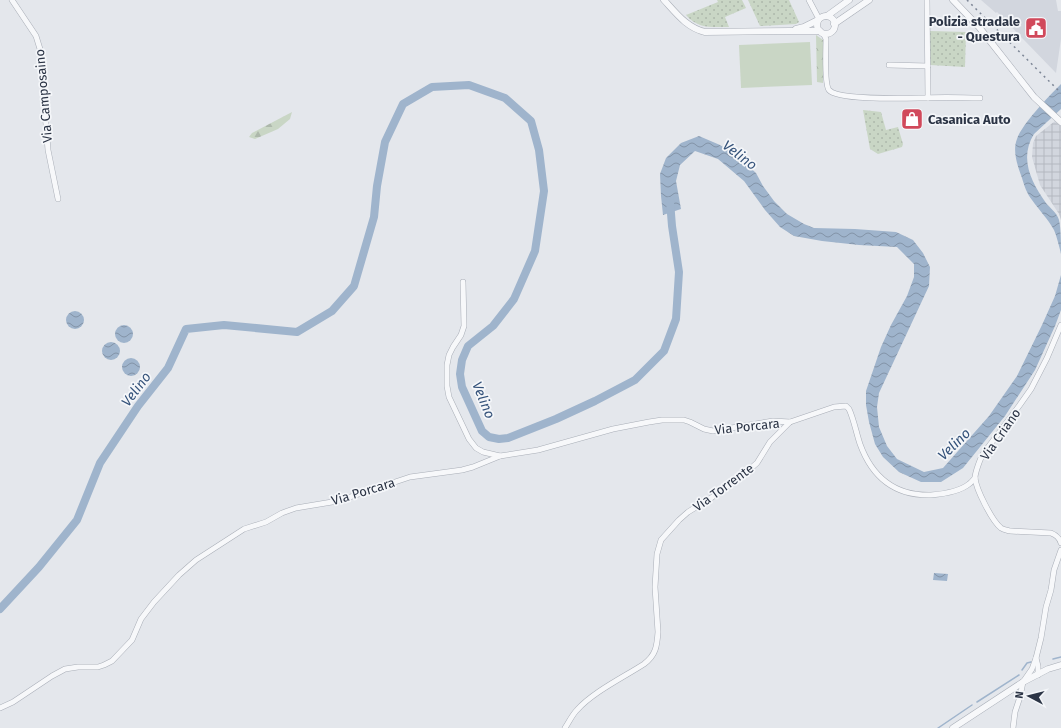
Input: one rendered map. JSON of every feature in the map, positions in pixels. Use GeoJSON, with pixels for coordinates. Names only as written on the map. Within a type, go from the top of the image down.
{"type":"FeatureCollection","features":[{"type":"Feature","properties":{"kind":"street","name":"Via Camposaino"},"geometry":{"type":"LineString","coordinates":[[12,0],[36,36],[40,48],[48,150],[58,199]]}},
{"type":"Feature","properties":{"kind":"street"},"geometry":{"type":"LineString","coordinates":[[664,0],[685,23],[700,31],[791,31],[829,33],[832,32],[834,24],[832,19],[827,16]]}},
{"type":"Feature","properties":{"kind":"street"},"geometry":{"type":"LineString","coordinates":[[809,0],[819,19],[817,27],[826,38],[826,82],[828,89],[833,93],[846,96],[881,98],[980,98]]}},
{"type":"Feature","properties":{"kind":"street"},"geometry":{"type":"LineString","coordinates":[[791,31],[804,27],[824,16],[827,16],[849,0]]}},
{"type":"Feature","properties":{"kind":"street"},"geometry":{"type":"LineString","coordinates":[[834,24],[869,0]]}},
{"type":"Feature","properties":{"kind":"street"},"geometry":{"type":"LineString","coordinates":[[927,0],[928,98]]}},
{"type":"Feature","properties":{"kind":"street"},"geometry":{"type":"LineString","coordinates":[[955,1],[979,27],[1034,98],[1059,120]]}},
{"type":"Feature","properties":{"kind":"street"},"geometry":{"type":"LineString","coordinates":[[889,66],[928,66]]}},
{"type":"Feature","properties":{"kind":"street"},"geometry":{"type":"LineString","coordinates":[[462,282],[464,326],[461,336],[449,354],[447,365],[447,386],[449,397],[469,439],[476,448],[483,452],[500,456]]}},
{"type":"Feature","properties":{"kind":"street","name":"Via Criano"},"geometry":{"type":"LineString","coordinates":[[975,478],[979,462],[983,454],[1031,389],[1047,358],[1061,325]]}},
{"type":"Feature","properties":{"kind":"street","name":"Via Torrente"},"geometry":{"type":"LineString","coordinates":[[565,728],[572,716],[586,701],[644,664],[654,654],[658,639],[655,587],[657,554],[661,540],[688,512],[711,498],[757,463],[770,442],[790,422],[834,406],[846,406],[849,409],[861,446],[874,471],[894,487],[905,492],[922,495],[952,492],[968,485],[975,478]]}},
{"type":"Feature","properties":{"kind":"street","name":"Via Porcara"},"geometry":{"type":"LineString","coordinates":[[0,708],[13,702],[65,669],[78,667],[98,667],[112,661],[132,640],[141,620],[154,602],[179,575],[196,560],[244,529],[266,522],[288,510],[338,500],[410,477],[462,470],[500,456],[538,450],[613,429],[662,420],[684,420],[704,430],[713,431],[773,421],[790,422]]}},
{"type":"Feature","properties":{"kind":"street"},"geometry":{"type":"LineString","coordinates":[[975,478],[982,498],[995,522],[1004,530],[1056,534],[1061,542]]}},
{"type":"Feature","properties":{"kind":"street"},"geometry":{"type":"LineString","coordinates":[[1013,728],[1015,712],[1023,682],[1032,669],[1036,658],[1054,570],[1061,550]]}},
{"type":"Feature","properties":{"kind":"street"},"geometry":{"type":"LineString","coordinates":[[1035,676],[1038,666],[1036,658]]}},
{"type":"Feature","properties":{"kind":"street"},"geometry":{"type":"LineString","coordinates":[[1038,666],[1048,669]]}},
{"type":"Feature","properties":{"kind":"street"},"geometry":{"type":"LineString","coordinates":[[952,728],[1023,682],[1048,669],[1061,666]]}},
{"type":"Feature","properties":{"kind":"street"},"geometry":{"type":"LineString","coordinates":[[1032,669],[1035,676]]}},
{"type":"Feature","properties":{"kind":"shaded area","name":"Polizia stradale - Questura"},"geometry":{"type":"Polygon","coordinates":[[[981,0],[1056,0],[1058,11],[1061,11],[1061,39],[1056,73],[997,12],[996,13],[981,0]]]}},
{"type":"Feature","properties":{"kind":"shaded area"},"geometry":{"type":"Polygon","coordinates":[[[1055,121],[1061,126],[1061,220],[1059,214],[1040,185],[1032,157],[1033,143],[1036,136],[1055,121]]]}},
{"type":"Feature","properties":{"kind":"green space"},"geometry":{"type":"Polygon","coordinates":[[[717,0],[742,0],[746,8],[725,17],[729,27],[711,27],[700,25],[695,23],[686,15],[718,2],[717,0]]]}},
{"type":"Feature","properties":{"kind":"green space"},"geometry":{"type":"Polygon","coordinates":[[[748,0],[789,0],[799,22],[796,24],[760,26],[748,0]]]}},
{"type":"Feature","properties":{"kind":"green space"},"geometry":{"type":"Polygon","coordinates":[[[930,31],[966,32],[965,67],[930,65],[930,31]]]}},
{"type":"Feature","properties":{"kind":"green space"},"geometry":{"type":"Polygon","coordinates":[[[816,35],[823,40],[823,83],[817,82],[816,35]]]}},
{"type":"Feature","properties":{"kind":"green space"},"geometry":{"type":"Polygon","coordinates":[[[810,42],[812,85],[741,88],[739,45],[810,42]]]}},
{"type":"Feature","properties":{"kind":"green space"},"geometry":{"type":"Polygon","coordinates":[[[863,110],[881,112],[886,130],[898,127],[903,144],[902,147],[878,154],[870,149],[863,110]]]}},
{"type":"Feature","properties":{"kind":"green space"},"geometry":{"type":"Polygon","coordinates":[[[292,112],[290,119],[278,129],[255,139],[249,137],[252,133],[292,112]]]}},
{"type":"Feature","properties":{"kind":"water"},"geometry":{"type":"Polygon","coordinates":[[[1061,84],[1061,109],[1034,134],[1027,152],[1027,161],[1036,187],[1046,203],[1057,215],[1059,220],[1061,232],[1061,254],[1054,230],[1030,198],[1026,189],[1017,164],[1015,149],[1017,139],[1024,126],[1036,110],[1061,84]]]}},
{"type":"Feature","properties":{"kind":"water"},"geometry":{"type":"Polygon","coordinates":[[[699,136],[720,145],[737,156],[756,173],[774,201],[787,214],[804,224],[814,228],[896,232],[913,240],[923,253],[930,267],[929,286],[879,393],[877,407],[879,427],[887,446],[897,459],[924,472],[943,468],[989,416],[1017,376],[1055,296],[1061,275],[1061,310],[1035,370],[1005,416],[963,468],[941,482],[921,482],[899,472],[883,457],[875,444],[869,422],[866,405],[866,391],[881,347],[907,296],[914,277],[914,264],[897,247],[859,245],[794,236],[780,227],[765,210],[744,181],[718,159],[695,151],[680,165],[676,181],[681,209],[663,215],[660,174],[666,158],[681,143],[699,136]]]}},
{"type":"Feature","properties":{"kind":"water"},"geometry":{"type":"Polygon","coordinates":[[[75,311],[81,314],[84,320],[81,326],[75,329],[69,326],[66,320],[69,314],[75,311]]]}},
{"type":"Feature","properties":{"kind":"water"},"geometry":{"type":"Polygon","coordinates":[[[124,325],[130,328],[133,334],[130,340],[124,343],[118,340],[115,334],[118,328],[124,325]]]}},
{"type":"Feature","properties":{"kind":"water"},"geometry":{"type":"Polygon","coordinates":[[[111,342],[117,345],[120,351],[117,357],[111,360],[105,357],[102,351],[105,345],[111,342]]]}},
{"type":"Feature","properties":{"kind":"water"},"geometry":{"type":"Polygon","coordinates":[[[131,358],[137,361],[140,367],[137,373],[131,376],[125,373],[122,367],[125,361],[131,358]]]}},
{"type":"Feature","properties":{"kind":"water"},"geometry":{"type":"Polygon","coordinates":[[[934,573],[948,574],[947,581],[933,580],[934,573]]]}},
{"type":"Feature","properties":{"kind":"waterway","name":"Velino"},"geometry":{"type":"LineString","coordinates":[[0,609],[39,567],[77,520],[100,463],[138,406],[168,368],[186,329],[224,325],[297,332],[332,311],[354,286],[374,217],[377,186],[385,142],[403,104],[432,87],[469,85],[505,98],[531,121],[539,150],[544,191],[535,251],[514,299],[493,326],[468,346],[462,360],[460,374],[462,387],[482,431],[489,437],[499,439],[508,438],[556,419],[595,401],[635,380],[664,351],[676,319],[679,272],[670,201]]}},
{"type":"Feature","properties":{"kind":"waterway"},"geometry":{"type":"LineString","coordinates":[[1053,659],[1061,657]]}},
{"type":"Feature","properties":{"kind":"waterway"},"geometry":{"type":"LineString","coordinates":[[1022,670],[1027,663],[1031,662]]}},
{"type":"Feature","properties":{"kind":"waterway"},"geometry":{"type":"LineString","coordinates":[[977,702],[1019,675]]}},
{"type":"Feature","properties":{"kind":"waterway"},"geometry":{"type":"LineString","coordinates":[[938,728],[972,705]]}},
{"type":"Feature","properties":{"kind":"railway"},"geometry":{"type":"LineString","coordinates":[[967,0],[1061,93]]}},
{"type":"Feature","properties":{"kind":"place","name":"Polizia stradale - Questura"},"geometry":{"type":"Point","coordinates":[1036,28]}},
{"type":"Feature","properties":{"kind":"place","name":"Casanica Auto"},"geometry":{"type":"Point","coordinates":[912,119]}}]}
